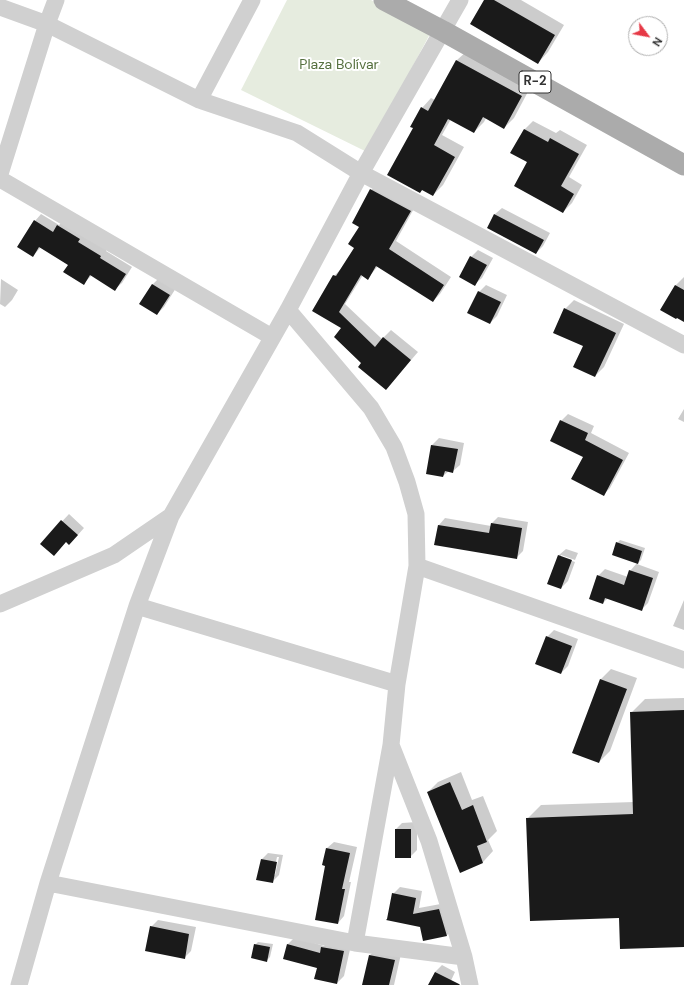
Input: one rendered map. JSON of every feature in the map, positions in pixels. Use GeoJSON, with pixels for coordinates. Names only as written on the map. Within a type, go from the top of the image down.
{"type":"FeatureCollection","features":[{"type":"Feature","properties":{"kind":"main road","name":"R-2"},"geometry":{"type":"LineString","coordinates":[[384,0],[443,31],[684,165]]}},
{"type":"Feature","properties":{"kind":"street"},"geometry":{"type":"LineString","coordinates":[[0,174],[47,24],[56,0]]}},
{"type":"Feature","properties":{"kind":"street"},"geometry":{"type":"LineString","coordinates":[[199,100],[252,0]]}},
{"type":"Feature","properties":{"kind":"street"},"geometry":{"type":"LineString","coordinates":[[18,985],[48,883],[137,606],[171,516],[288,310],[362,172],[460,0]]}},
{"type":"Feature","properties":{"kind":"street"},"geometry":{"type":"LineString","coordinates":[[0,7],[47,24],[199,100],[297,133],[362,172],[684,345]]}},
{"type":"Feature","properties":{"kind":"street"},"geometry":{"type":"LineString","coordinates":[[0,179],[272,337]]}},
{"type":"Feature","properties":{"kind":"street"},"geometry":{"type":"LineString","coordinates":[[288,310],[371,408],[394,447],[407,482],[416,514],[417,566],[397,684],[391,745],[355,943]]}},
{"type":"Feature","properties":{"kind":"street"},"geometry":{"type":"LineString","coordinates":[[0,604],[114,555],[171,516]]}},
{"type":"Feature","properties":{"kind":"street"},"geometry":{"type":"LineString","coordinates":[[417,566],[684,660]]}},
{"type":"Feature","properties":{"kind":"street"},"geometry":{"type":"LineString","coordinates":[[137,606],[397,684]]}},
{"type":"Feature","properties":{"kind":"street"},"geometry":{"type":"LineString","coordinates":[[391,745],[429,841],[464,957],[470,985]]}},
{"type":"Feature","properties":{"kind":"street"},"geometry":{"type":"LineString","coordinates":[[48,883],[355,943],[464,957]]}},
{"type":"Feature","properties":{"kind":"green space","name":"Plaza Bolívar"},"geometry":{"type":"Polygon","coordinates":[[[287,0],[371,0],[431,32],[367,152],[241,90],[287,0]]]}},
{"type":"Feature","properties":{"kind":"building"},"geometry":{"type":"Polygon","coordinates":[[[484,0],[494,0],[555,35],[538,64],[470,24],[484,0]]]}},
{"type":"Feature","properties":{"kind":"building"},"geometry":{"type":"Polygon","coordinates":[[[456,60],[522,96],[504,129],[483,117],[474,133],[448,119],[434,145],[455,157],[433,196],[422,190],[420,193],[387,175],[413,128],[410,127],[421,107],[428,111],[456,60]]]}},
{"type":"Feature","properties":{"kind":"building"},"geometry":{"type":"Polygon","coordinates":[[[524,129],[548,142],[550,138],[579,154],[561,186],[574,194],[563,213],[514,186],[527,162],[510,153],[524,129]]]}},
{"type":"Feature","properties":{"kind":"building"},"geometry":{"type":"Polygon","coordinates":[[[370,189],[411,211],[389,249],[444,285],[433,302],[376,266],[368,280],[361,275],[339,312],[375,347],[383,337],[411,360],[386,390],[358,367],[361,363],[334,337],[341,328],[312,311],[333,275],[336,276],[354,248],[348,244],[359,227],[352,223],[370,189]]]}},
{"type":"Feature","properties":{"kind":"building"},"geometry":{"type":"Polygon","coordinates":[[[494,214],[544,240],[536,254],[487,228],[494,214]]]}},
{"type":"Feature","properties":{"kind":"building"},"geometry":{"type":"Polygon","coordinates":[[[34,220],[53,232],[57,225],[80,239],[78,242],[101,256],[100,258],[126,274],[115,291],[90,275],[84,285],[63,272],[68,265],[39,247],[33,257],[17,247],[34,220]]]}},
{"type":"Feature","properties":{"kind":"building"},"geometry":{"type":"Polygon","coordinates":[[[470,256],[487,265],[475,286],[459,277],[470,256]]]}},
{"type":"Feature","properties":{"kind":"building"},"geometry":{"type":"Polygon","coordinates":[[[152,284],[170,295],[157,315],[139,304],[152,284]]]}},
{"type":"Feature","properties":{"kind":"building"},"geometry":{"type":"Polygon","coordinates":[[[675,285],[684,290],[684,322],[660,310],[675,285]]]}},
{"type":"Feature","properties":{"kind":"building"},"geometry":{"type":"Polygon","coordinates":[[[478,291],[501,302],[490,324],[467,313],[478,291]]]}},
{"type":"Feature","properties":{"kind":"building"},"geometry":{"type":"Polygon","coordinates":[[[564,308],[616,333],[595,377],[573,367],[583,346],[553,333],[564,308]]]}},
{"type":"Feature","properties":{"kind":"building"},"geometry":{"type":"Polygon","coordinates":[[[560,420],[588,433],[585,440],[623,460],[604,496],[571,479],[583,457],[550,441],[560,420]]]}},
{"type":"Feature","properties":{"kind":"building"},"geometry":{"type":"Polygon","coordinates":[[[431,445],[458,449],[453,473],[445,471],[443,477],[426,474],[431,445]]]}},
{"type":"Feature","properties":{"kind":"building"},"geometry":{"type":"Polygon","coordinates":[[[61,520],[78,535],[69,545],[66,542],[54,556],[40,544],[61,520]]]}},
{"type":"Feature","properties":{"kind":"building"},"geometry":{"type":"Polygon","coordinates":[[[491,523],[522,528],[517,559],[434,545],[438,525],[489,533],[491,523]]]}},
{"type":"Feature","properties":{"kind":"building"},"geometry":{"type":"Polygon","coordinates":[[[616,542],[642,551],[638,564],[612,555],[616,542]]]}},
{"type":"Feature","properties":{"kind":"building"},"geometry":{"type":"Polygon","coordinates":[[[558,555],[572,560],[561,589],[547,584],[558,555]]]}},
{"type":"Feature","properties":{"kind":"building"},"geometry":{"type":"Polygon","coordinates":[[[629,570],[653,578],[642,611],[605,598],[603,604],[589,599],[597,575],[624,585],[629,570]]]}},
{"type":"Feature","properties":{"kind":"building"},"geometry":{"type":"Polygon","coordinates":[[[546,636],[572,646],[561,674],[535,664],[546,636]]]}},
{"type":"Feature","properties":{"kind":"building"},"geometry":{"type":"Polygon","coordinates":[[[600,679],[627,689],[599,763],[572,753],[600,679]]]}},
{"type":"Feature","properties":{"kind":"building"},"geometry":{"type":"Polygon","coordinates":[[[684,710],[684,947],[620,949],[619,918],[530,921],[526,818],[633,814],[630,712],[684,710]]]}},
{"type":"Feature","properties":{"kind":"building"},"geometry":{"type":"Polygon","coordinates":[[[450,782],[462,810],[473,805],[487,842],[477,846],[483,863],[460,873],[427,792],[450,782]]]}},
{"type":"Feature","properties":{"kind":"building"},"geometry":{"type":"Polygon","coordinates":[[[395,829],[411,829],[411,858],[395,858],[395,829]]]}},
{"type":"Feature","properties":{"kind":"building"},"geometry":{"type":"Polygon","coordinates":[[[326,848],[350,853],[342,889],[345,889],[338,924],[315,920],[325,866],[322,865],[326,848]]]}},
{"type":"Feature","properties":{"kind":"building"},"geometry":{"type":"Polygon","coordinates":[[[261,859],[277,862],[273,883],[256,880],[261,859]]]}},
{"type":"Feature","properties":{"kind":"building"},"geometry":{"type":"Polygon","coordinates":[[[392,893],[416,898],[413,914],[439,909],[447,936],[423,941],[420,927],[386,920],[392,893]]]}},
{"type":"Feature","properties":{"kind":"building"},"geometry":{"type":"Polygon","coordinates":[[[150,926],[189,934],[185,959],[145,951],[150,926]]]}},
{"type":"Feature","properties":{"kind":"building"},"geometry":{"type":"Polygon","coordinates":[[[254,944],[270,947],[267,962],[251,958],[254,944]]]}},
{"type":"Feature","properties":{"kind":"building"},"geometry":{"type":"Polygon","coordinates":[[[287,944],[320,953],[321,947],[344,951],[337,984],[314,979],[317,968],[283,959],[287,944]]]}},
{"type":"Feature","properties":{"kind":"building"},"geometry":{"type":"Polygon","coordinates":[[[369,955],[395,960],[389,985],[362,985],[369,955]]]}},
{"type":"Feature","properties":{"kind":"building"},"geometry":{"type":"Polygon","coordinates":[[[435,972],[459,984],[460,985],[428,985],[435,972]]]}}]}
